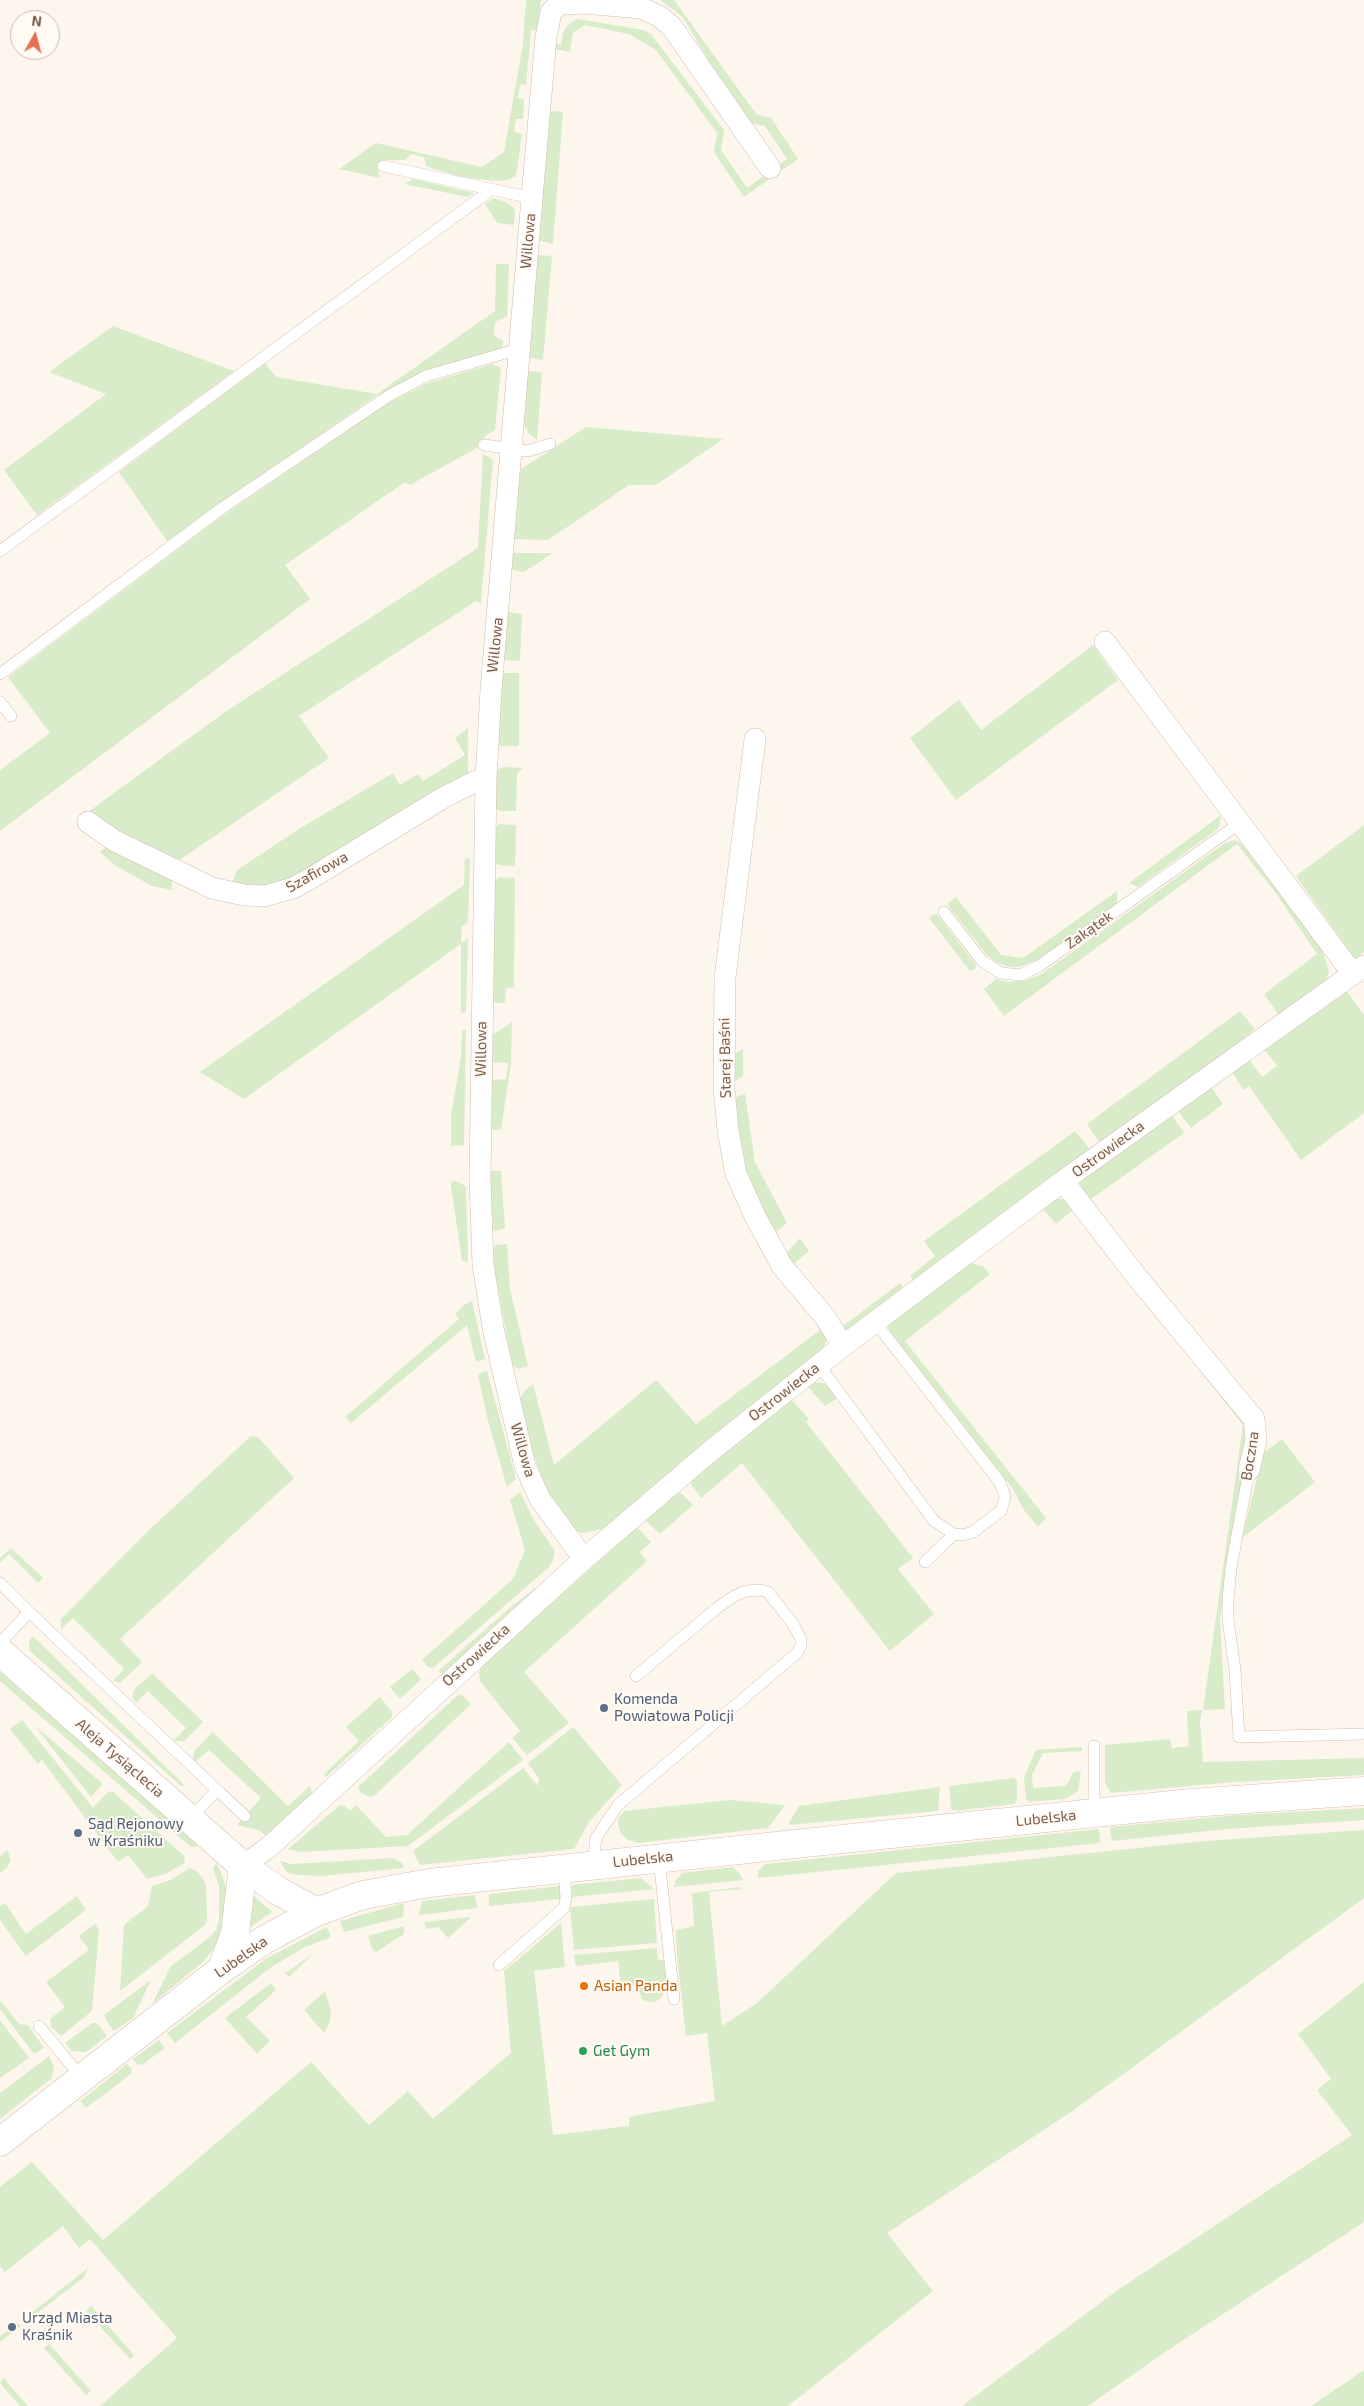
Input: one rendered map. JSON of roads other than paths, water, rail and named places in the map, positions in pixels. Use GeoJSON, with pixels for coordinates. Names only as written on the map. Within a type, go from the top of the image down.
{"type":"FeatureCollection","features":[{"type":"Feature","properties":{"kind":"street","name":"Willowa"},"geometry":{"type":"LineString","coordinates":[[584,1559],[540,1499],[526,1466],[493,1328],[483,1264],[480,1156],[486,779],[491,690],[532,198],[548,25],[554,8],[568,3],[619,5],[642,8],[660,16],[672,27],[770,168]]}},
{"type":"Feature","properties":{"kind":"street"},"geometry":{"type":"LineString","coordinates":[[1105,642],[1241,822],[1359,970]]}},
{"type":"Feature","properties":{"kind":"street","name":"Starej Baśni"},"geometry":{"type":"LineString","coordinates":[[755,739],[725,978],[724,1068],[728,1130],[736,1174],[759,1224],[782,1266],[825,1317],[843,1346]]}},
{"type":"Feature","properties":{"kind":"street","name":"Szafirowa"},"geometry":{"type":"LineString","coordinates":[[88,822],[116,841],[212,888],[244,896],[265,896],[293,888],[442,798],[486,779]]}},
{"type":"Feature","properties":{"kind":"street","name":"Ostrowiecka"},"geometry":{"type":"LineString","coordinates":[[243,1866],[269,1846],[584,1559],[713,1449],[843,1346],[1063,1181],[1359,970]]}},
{"type":"Feature","properties":{"kind":"street","name":"Boczna"},"geometry":{"type":"LineString","coordinates":[[1063,1181],[1137,1278],[1254,1419],[1256,1440],[1249,1470]]}},
{"type":"Feature","properties":{"kind":"street","name":"Aleja Tysiąclecia"},"geometry":{"type":"LineString","coordinates":[[0,1652],[243,1866],[277,1890],[316,1912]]}},
{"type":"Feature","properties":{"kind":"street","name":"Lubelska"},"geometry":{"type":"LineString","coordinates":[[0,2142],[222,1970],[270,1936],[316,1912],[363,1895],[391,1889],[659,1858],[1190,1803],[1364,1791]]}},
{"type":"Feature","properties":{"kind":"street"},"geometry":{"type":"LineString","coordinates":[[222,1970],[235,1933],[243,1866]]}},
{"type":"Feature","properties":{"kind":"lane"},"geometry":{"type":"LineString","coordinates":[[383,166],[532,198]]}},
{"type":"Feature","properties":{"kind":"lane"},"geometry":{"type":"LineString","coordinates":[[0,551],[491,190]]}},
{"type":"Feature","properties":{"kind":"lane"},"geometry":{"type":"LineString","coordinates":[[0,674],[222,508],[390,395],[426,376],[519,349]]}},
{"type":"Feature","properties":{"kind":"lane"},"geometry":{"type":"LineString","coordinates":[[484,445],[533,450],[550,444]]}},
{"type":"Feature","properties":{"kind":"lane"},"geometry":{"type":"LineString","coordinates":[[0,702],[11,716]]}},
{"type":"Feature","properties":{"kind":"lane","name":"Zakątek"},"geometry":{"type":"LineString","coordinates":[[944,912],[982,961],[1001,973],[1021,974],[1039,966],[1241,822]]}},
{"type":"Feature","properties":{"kind":"lane"},"geometry":{"type":"LineString","coordinates":[[819,1365],[934,1521],[954,1534],[963,1535],[973,1532],[1001,1511],[1005,1498],[999,1481],[875,1322]]}},
{"type":"Feature","properties":{"kind":"lane","name":"Boczna"},"geometry":{"type":"LineString","coordinates":[[1249,1470],[1231,1568],[1228,1600],[1228,1620],[1235,1670],[1239,1737],[1364,1734]]}},
{"type":"Feature","properties":{"kind":"lane"},"geometry":{"type":"LineString","coordinates":[[925,1562],[954,1534]]}},
{"type":"Feature","properties":{"kind":"lane"},"geometry":{"type":"LineString","coordinates":[[0,1583],[245,1816]]}},
{"type":"Feature","properties":{"kind":"lane"},"geometry":{"type":"LineString","coordinates":[[593,1865],[596,1838],[618,1805],[797,1653],[801,1646],[801,1638],[793,1624],[768,1592],[761,1590],[746,1591],[734,1596],[717,1608],[636,1676]]}},
{"type":"Feature","properties":{"kind":"lane"},"geometry":{"type":"LineString","coordinates":[[0,1643],[29,1612]]}},
{"type":"Feature","properties":{"kind":"lane"},"geometry":{"type":"LineString","coordinates":[[1094,1746],[1094,1813]]}},
{"type":"Feature","properties":{"kind":"lane"},"geometry":{"type":"LineString","coordinates":[[190,1819],[217,1790]]}},
{"type":"Feature","properties":{"kind":"lane"},"geometry":{"type":"LineString","coordinates":[[659,1858],[674,1999]]}},
{"type":"Feature","properties":{"kind":"lane"},"geometry":{"type":"LineString","coordinates":[[500,1964],[564,1908],[566,1898],[564,1868]]}},
{"type":"Feature","properties":{"kind":"lane"},"geometry":{"type":"LineString","coordinates":[[39,2026],[82,2078]]}},
{"type":"Feature","properties":{"kind":"place","name":"Komenda Powiatowa Policji"},"geometry":{"type":"Point","coordinates":[604,1708]}},
{"type":"Feature","properties":{"kind":"place","name":"Sąd Rejonowy w Kraśniku"},"geometry":{"type":"Point","coordinates":[78,1833]}},
{"type":"Feature","properties":{"kind":"place","name":"Asian Panda"},"geometry":{"type":"Point","coordinates":[584,1986]}},
{"type":"Feature","properties":{"kind":"place","name":"Get Gym"},"geometry":{"type":"Point","coordinates":[583,2051]}},
{"type":"Feature","properties":{"kind":"place","name":"Urząd Miasta Kraśnik"},"geometry":{"type":"Point","coordinates":[12,2327]}}]}
